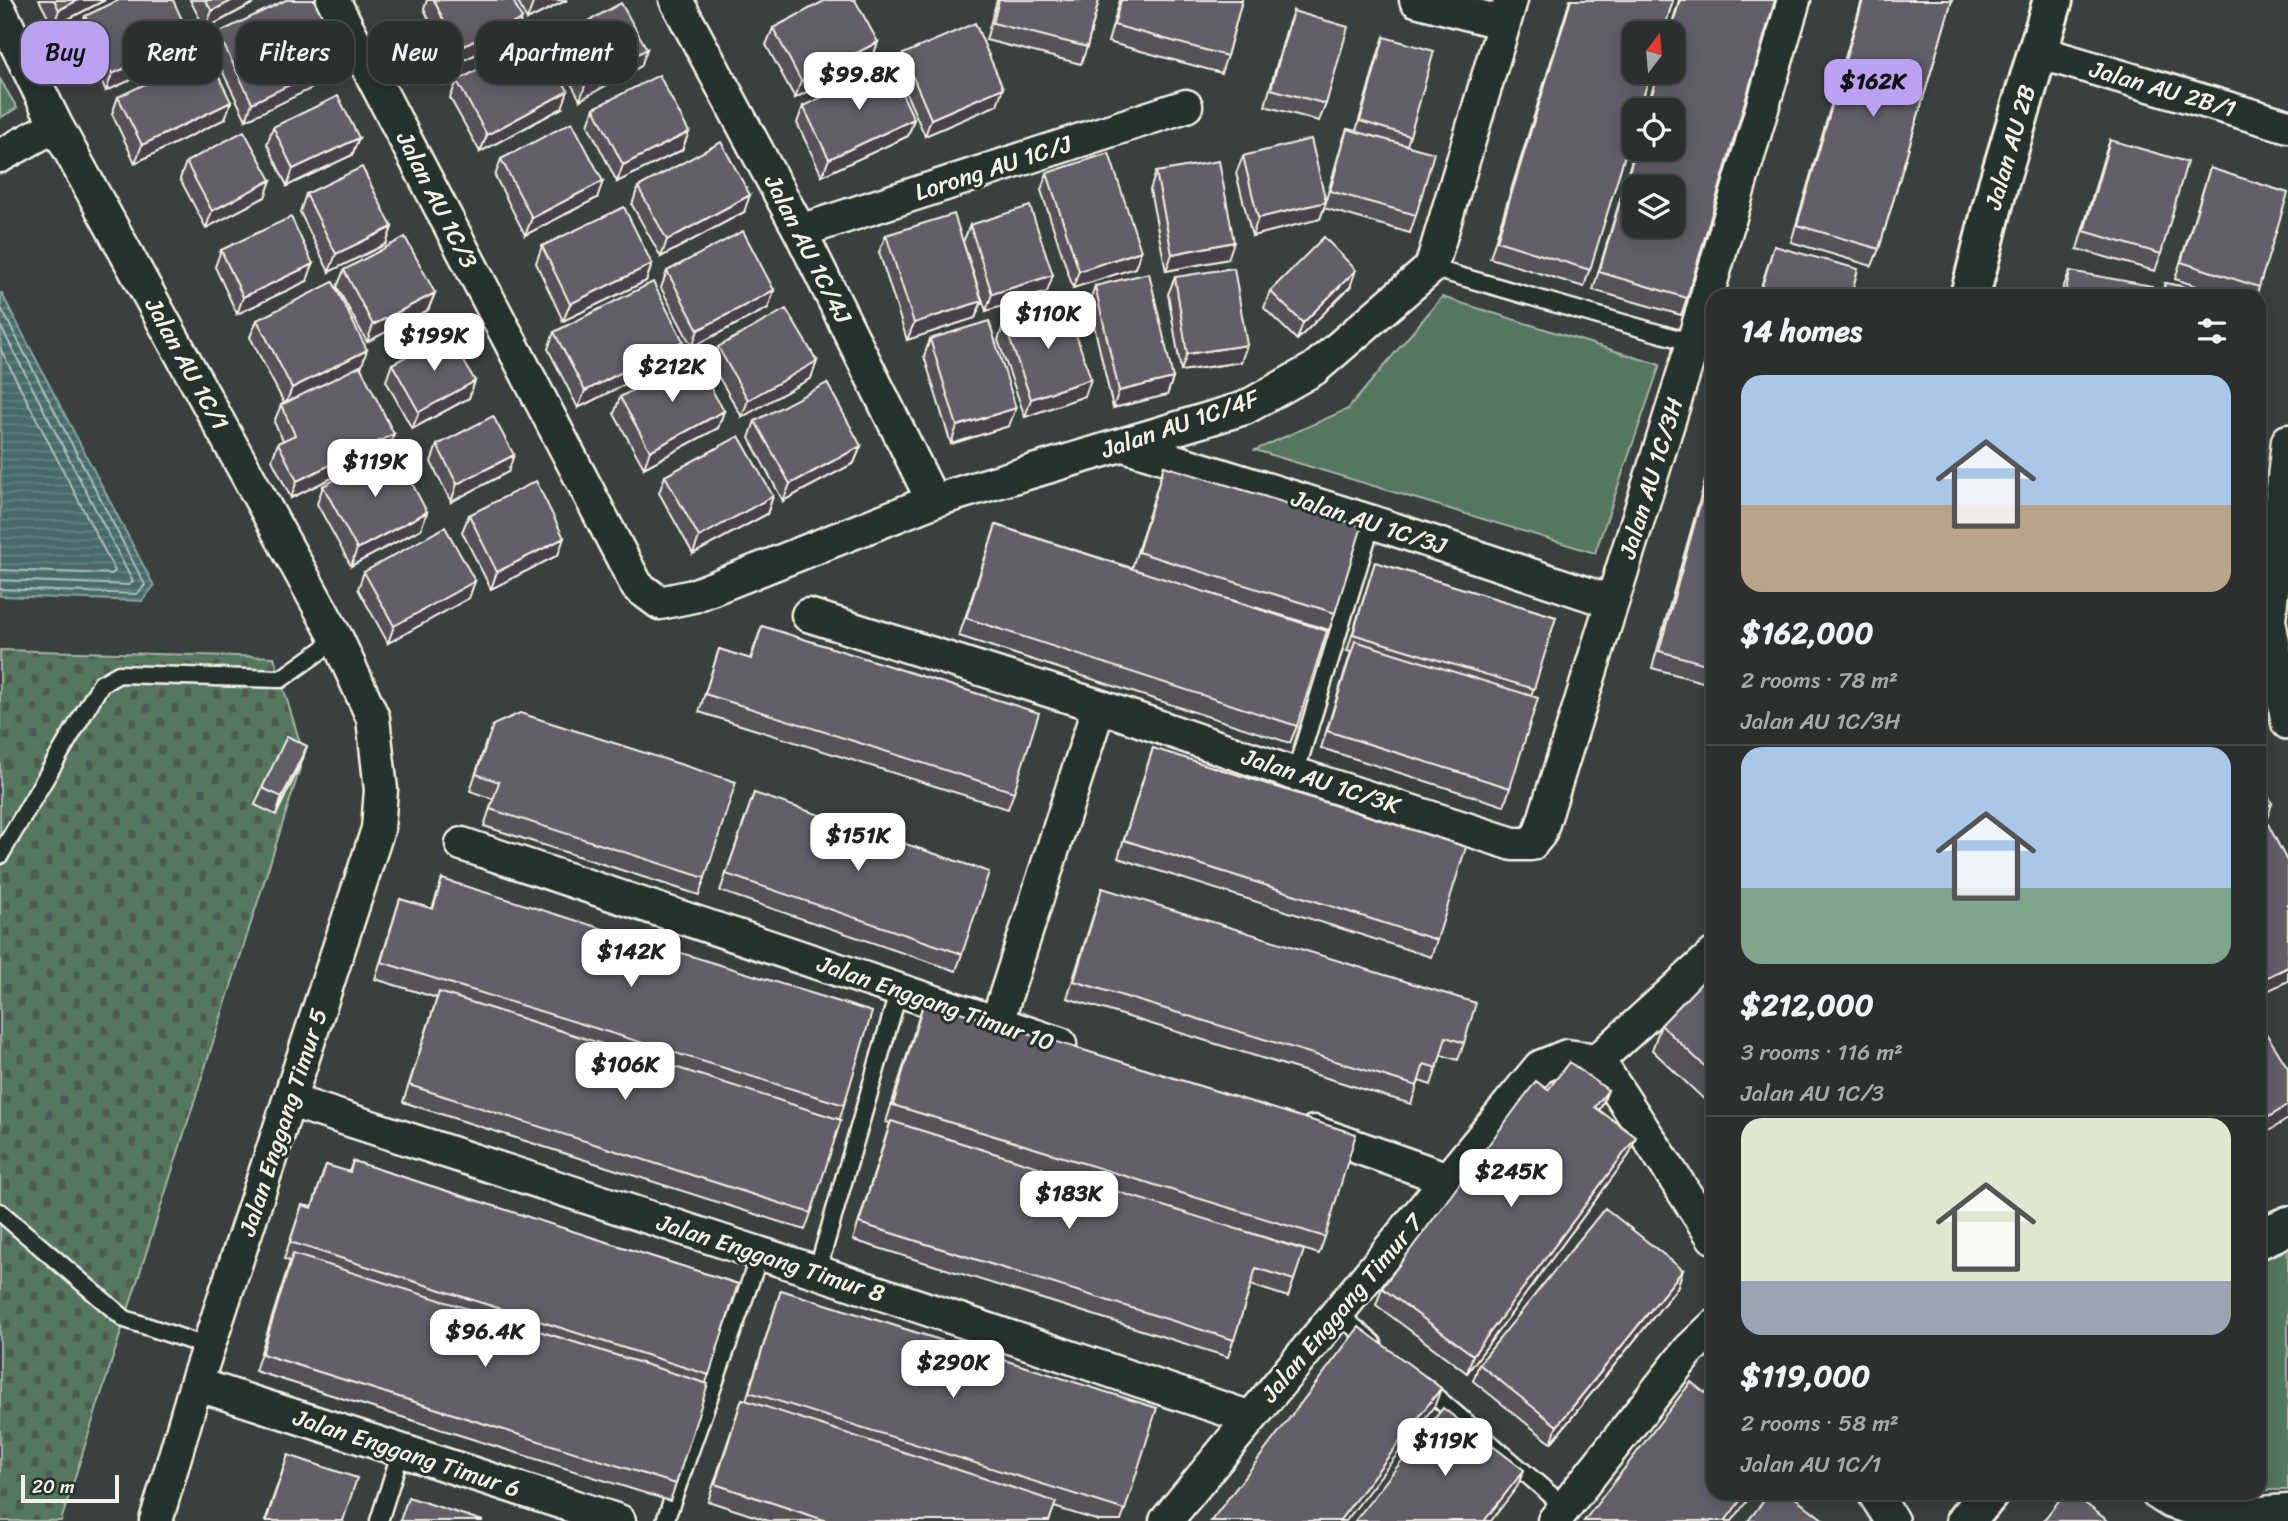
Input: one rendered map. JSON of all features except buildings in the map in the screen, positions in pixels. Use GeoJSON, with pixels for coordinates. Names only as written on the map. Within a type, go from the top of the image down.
{"type":"FeatureCollection","features":[{"type":"Feature","properties":{"kind":"street","name":"Jalan AU 1C/3"},"geometry":{"type":"LineString","coordinates":[[333,0],[637,586]]}},
{"type":"Feature","properties":{"kind":"street","name":"Jalan AU 1C/4J"},"geometry":{"type":"LineString","coordinates":[[676,0],[800,231],[933,501]]}},
{"type":"Feature","properties":{"kind":"street"},"geometry":{"type":"LineString","coordinates":[[1416,0],[1508,12],[1430,268]]}},
{"type":"Feature","properties":{"kind":"street","name":"Jalan AU 1C/3H"},"geometry":{"type":"LineString","coordinates":[[1709,289],[1794,0]]}},
{"type":"Feature","properties":{"kind":"street","name":"Jalan AU 2B"},"geometry":{"type":"LineString","coordinates":[[1972,289],[1998,186],[2053,0]]}},
{"type":"Feature","properties":{"kind":"street","name":"Jalan AU 1C/1"},"geometry":{"type":"LineString","coordinates":[[0,11],[56,125],[337,639],[373,718]]}},
{"type":"Feature","properties":{"kind":"street","name":"Jalan AU 2B/1"},"geometry":{"type":"LineString","coordinates":[[2038,52],[2288,126]]}},
{"type":"Feature","properties":{"kind":"street","name":"Lorong AU 1C/J"},"geometry":{"type":"LineString","coordinates":[[800,231],[1186,106]]}},
{"type":"Feature","properties":{"kind":"street"},"geometry":{"type":"LineString","coordinates":[[0,156],[56,125]]}},
{"type":"Feature","properties":{"kind":"street","name":"Jalan AU 1C/4F"},"geometry":{"type":"LineString","coordinates":[[637,586],[660,603],[693,596],[933,501],[1245,408],[1314,369],[1430,268]]}},
{"type":"Feature","properties":{"kind":"street","name":"Jalan AU 1C/3H"},"geometry":{"type":"LineString","coordinates":[[1540,834],[1706,299]]}},
{"type":"Feature","properties":{"kind":"street"},"geometry":{"type":"LineString","coordinates":[[2288,441],[2269,620],[2288,723]]}},
{"type":"Feature","properties":{"kind":"street","name":"Jalan AU 1C/3J"},"geometry":{"type":"LineString","coordinates":[[1124,444],[1372,522],[1612,602]]}},
{"type":"Feature","properties":{"kind":"street","name":"Jalan AU 1C/3K"},"geometry":{"type":"LineString","coordinates":[[808,615],[1099,706],[1295,774],[1513,844],[1531,844],[1540,834]]}},
{"type":"Feature","properties":{"kind":"street"},"geometry":{"type":"LineString","coordinates":[[997,1023],[1099,706]]}},
{"type":"Feature","properties":{"kind":"street","name":"Jalan Enggang Timur 5"},"geometry":{"type":"LineString","coordinates":[[156,1521],[196,1384],[378,829],[382,790],[373,718]]}},
{"type":"Feature","properties":{"kind":"street","name":"Jalan Enggang Timur 10"},"geometry":{"type":"LineString","coordinates":[[462,844],[1087,1054]]}},
{"type":"Feature","properties":{"kind":"street"},"geometry":{"type":"LineString","coordinates":[[1706,961],[1598,1060],[1706,1226]]}},
{"type":"Feature","properties":{"kind":"street","name":"Jalan Enggang Timur 7"},"geometry":{"type":"LineString","coordinates":[[1166,1521],[1540,1067],[1566,1056],[1598,1060]]}},
{"type":"Feature","properties":{"kind":"street","name":"Jalan Enggang Timur 8"},"geometry":{"type":"LineString","coordinates":[[291,1101],[817,1272],[1251,1418]]}},
{"type":"Feature","properties":{"kind":"street"},"geometry":{"type":"LineString","coordinates":[[1293,1125],[1448,1179]]}},
{"type":"Feature","properties":{"kind":"street"},"geometry":{"type":"LineString","coordinates":[[2266,1236],[2288,1226]]}},
{"type":"Feature","properties":{"kind":"street"},"geometry":{"type":"LineString","coordinates":[[1560,1514],[1690,1349],[1706,1334]]}},
{"type":"Feature","properties":{"kind":"street","name":"Jalan Enggang Timur 6"},"geometry":{"type":"LineString","coordinates":[[196,1384],[619,1521]]}},
{"type":"Feature","properties":{"kind":"street"},"geometry":{"type":"LineString","coordinates":[[1878,1500],[1892,1521]]}},
{"type":"Feature","properties":{"kind":"street"},"geometry":{"type":"LineString","coordinates":[[1966,1521],[1983,1500]]}},
{"type":"Feature","properties":{"kind":"street"},"geometry":{"type":"LineString","coordinates":[[2168,1500],[2219,1516],[2288,1511]]}},
{"type":"Feature","properties":{"kind":"lane"},"geometry":{"type":"LineString","coordinates":[[1430,268],[1693,343]]}},
{"type":"Feature","properties":{"kind":"lane"},"geometry":{"type":"LineString","coordinates":[[1295,774],[1372,522]]}},
{"type":"Feature","properties":{"kind":"lane"},"geometry":{"type":"LineString","coordinates":[[0,855],[101,684],[119,674],[281,679],[337,639]]}},
{"type":"Feature","properties":{"kind":"lane"},"geometry":{"type":"LineString","coordinates":[[817,1272],[899,990]]}},
{"type":"Feature","properties":{"kind":"lane"},"geometry":{"type":"LineString","coordinates":[[0,1212],[125,1319],[209,1347]]}},
{"type":"Feature","properties":{"kind":"lane"},"geometry":{"type":"LineString","coordinates":[[665,1521],[760,1254]]}},
{"type":"Feature","properties":{"kind":"lane"},"geometry":{"type":"LineString","coordinates":[[1337,1313],[1389,1357]]}},
{"type":"Feature","properties":{"kind":"lane"},"geometry":{"type":"LineString","coordinates":[[1410,1375],[1560,1514]]}},
{"type":"Feature","properties":{"kind":"lane"},"geometry":{"type":"LineString","coordinates":[[379,1521],[401,1451]]}},
{"type":"Feature","properties":{"kind":"green space"},"geometry":{"type":"Polygon","coordinates":[[[0,79],[17,108],[0,118],[0,79]]]}},
{"type":"Feature","properties":{"kind":"green space"},"geometry":{"type":"Polygon","coordinates":[[[1442,297],[1660,365],[1595,553],[1255,450],[1348,409],[1442,297]]]}},
{"type":"Feature","properties":{"kind":"green space"},"geometry":{"type":"Polygon","coordinates":[[[0,650],[274,657],[304,756],[61,1521],[0,1521],[0,650]]]}},
{"type":"Feature","properties":{"kind":"green space"},"geometry":{"type":"Polygon","coordinates":[[[2288,1247],[2288,1490],[2266,1490],[2266,1258],[2288,1247]]]}},
{"type":"Feature","properties":{"kind":"water"},"geometry":{"type":"Polygon","coordinates":[[[1,292],[154,586],[142,601],[0,596],[1,292]]]}}]}
